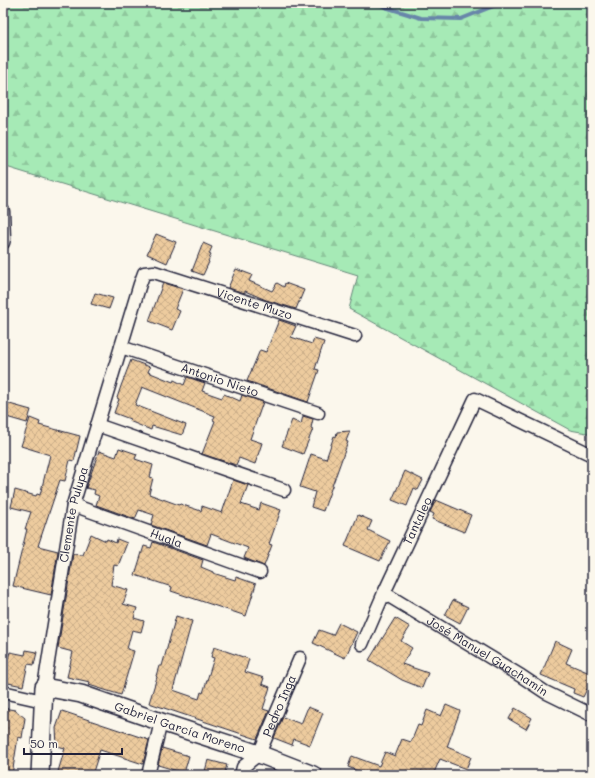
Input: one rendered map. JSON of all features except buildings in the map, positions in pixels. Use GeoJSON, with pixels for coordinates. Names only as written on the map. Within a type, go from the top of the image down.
{"type":"FeatureCollection","features":[{"type":"Feature","properties":{"kind":"street"},"geometry":{"type":"LineString","coordinates":[[3,211],[4,241]]}},
{"type":"Feature","properties":{"kind":"street","name":"Vicente Muzo"},"geometry":{"type":"LineString","coordinates":[[154,272],[355,336]]}},
{"type":"Feature","properties":{"kind":"street","name":"Clemente Pulupa"},"geometry":{"type":"LineString","coordinates":[[40,775],[44,694],[73,505],[140,284],[144,273],[154,272]]}},
{"type":"Feature","properties":{"kind":"street","name":"Antonio Nieto"},"geometry":{"type":"LineString","coordinates":[[121,347],[318,413]]}},
{"type":"Feature","properties":{"kind":"street","name":"Tantaleo"},"geometry":{"type":"LineString","coordinates":[[362,644],[384,593],[476,399],[592,455]]}},
{"type":"Feature","properties":{"kind":"street"},"geometry":{"type":"LineString","coordinates":[[97,425],[284,490]]}},
{"type":"Feature","properties":{"kind":"street","name":"Huala"},"geometry":{"type":"LineString","coordinates":[[73,505],[260,572]]}},
{"type":"Feature","properties":{"kind":"street","name":"José Manuel Guachamín"},"geometry":{"type":"LineString","coordinates":[[384,593],[545,692],[592,715]]}},
{"type":"Feature","properties":{"kind":"street","name":"Pedro Inga"},"geometry":{"type":"LineString","coordinates":[[259,754],[300,658]]}},
{"type":"Feature","properties":{"kind":"street"},"geometry":{"type":"LineString","coordinates":[[3,692],[44,694]]}},
{"type":"Feature","properties":{"kind":"street","name":"Gabriel García Moreno"},"geometry":{"type":"LineString","coordinates":[[44,694],[81,694],[259,754],[314,775]]}},
{"type":"Feature","properties":{"kind":"street"},"geometry":{"type":"LineString","coordinates":[[148,775],[161,722]]}},
{"type":"Feature","properties":{"kind":"street"},"geometry":{"type":"LineString","coordinates":[[241,775],[243,767],[259,754]]}},
{"type":"Feature","properties":{"kind":"green space"},"geometry":{"type":"Polygon","coordinates":[[[3,3],[592,3],[592,434],[570,430],[349,309],[358,275],[3,166],[3,3]]]}},
{"type":"Feature","properties":{"kind":"waterway"},"geometry":{"type":"LineString","coordinates":[[378,3],[385,7],[421,18],[461,19],[501,3]]}}]}
